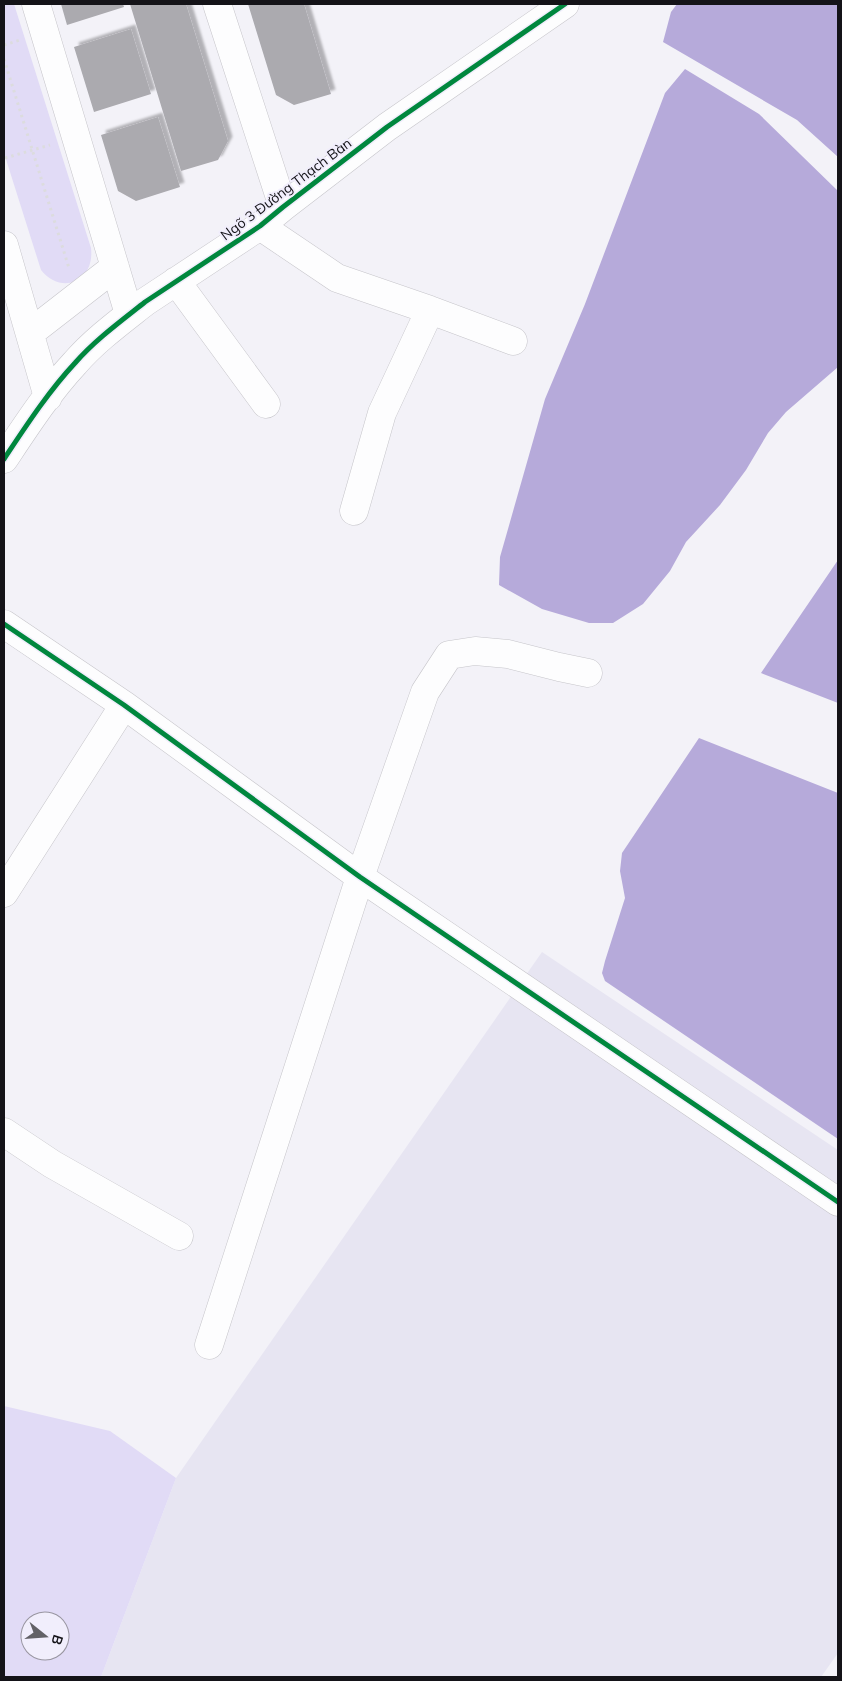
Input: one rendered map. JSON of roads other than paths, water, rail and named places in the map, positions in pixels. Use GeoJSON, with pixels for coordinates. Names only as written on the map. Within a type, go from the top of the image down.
{"type":"FeatureCollection","features":[{"type":"Feature","properties":{"kind":"street"},"geometry":{"type":"LineString","coordinates":[[36,4],[129,314]]}},
{"type":"Feature","properties":{"kind":"street"},"geometry":{"type":"LineString","coordinates":[[218,4],[282,207]]}},
{"type":"Feature","properties":{"kind":"street","name":"Ngõ 3 Đường Thạch Bàn"},"geometry":{"type":"LineString","coordinates":[[4,459],[26,426],[75,362],[129,314],[260,226],[387,127],[565,4]]}},
{"type":"Feature","properties":{"kind":"street"},"geometry":{"type":"LineString","coordinates":[[260,226],[337,278],[513,341]]}},
{"type":"Feature","properties":{"kind":"street"},"geometry":{"type":"LineString","coordinates":[[4,245],[48,397]]}},
{"type":"Feature","properties":{"kind":"street"},"geometry":{"type":"LineString","coordinates":[[30,333],[114,267]]}},
{"type":"Feature","properties":{"kind":"street"},"geometry":{"type":"LineString","coordinates":[[176,281],[266,404]]}},
{"type":"Feature","properties":{"kind":"street"},"geometry":{"type":"LineString","coordinates":[[354,511],[382,413],[430,310]]}},
{"type":"Feature","properties":{"kind":"street"},"geometry":{"type":"LineString","coordinates":[[4,624],[124,705],[360,877],[838,1202]]}},
{"type":"Feature","properties":{"kind":"street"},"geometry":{"type":"LineString","coordinates":[[209,1345],[360,877],[425,692],[449,656],[475,651],[508,654],[588,673]]}},
{"type":"Feature","properties":{"kind":"street"},"geometry":{"type":"LineString","coordinates":[[4,893],[124,705]]}},
{"type":"Feature","properties":{"kind":"street"},"geometry":{"type":"LineString","coordinates":[[4,1132],[52,1164],[179,1236]]}}]}
